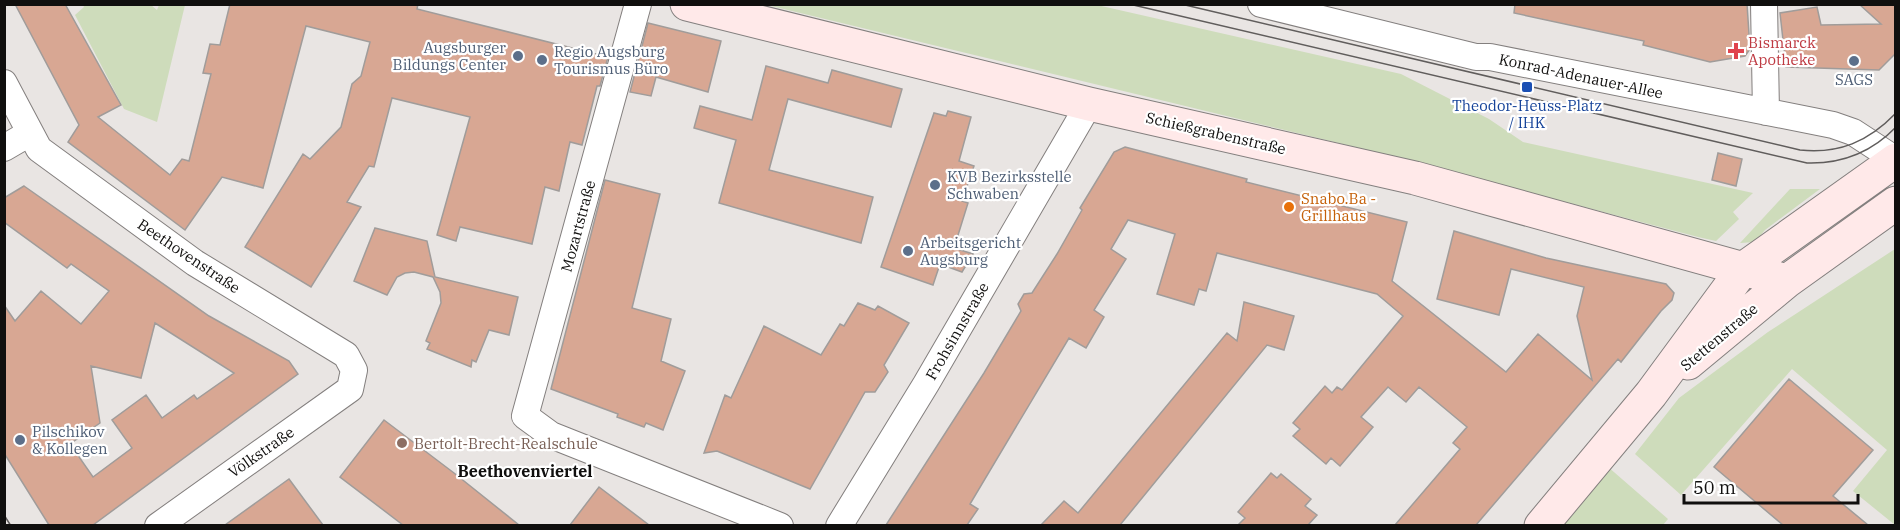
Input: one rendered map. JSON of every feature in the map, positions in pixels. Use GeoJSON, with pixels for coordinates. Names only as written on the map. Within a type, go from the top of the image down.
{"type":"FeatureCollection","features":[{"type":"Feature","properties":{"kind":"main road","name":"Schießgrabenstraße"},"geometry":{"type":"LineString","coordinates":[[687,4],[1089,104],[1415,178],[1787,281]]}},
{"type":"Feature","properties":{"kind":"main road","name":"Stettenstraße"},"geometry":{"type":"LineString","coordinates":[[1541,525],[1651,394],[1743,269],[1895,160]]}},
{"type":"Feature","properties":{"kind":"main road","name":"Stettenstraße"},"geometry":{"type":"LineString","coordinates":[[1651,394],[1787,281],[1896,203]]}},
{"type":"Feature","properties":{"kind":"street","name":"Mozartstraße"},"geometry":{"type":"LineString","coordinates":[[638,4],[525,416],[551,435],[780,525]]}},
{"type":"Feature","properties":{"kind":"street"},"geometry":{"type":"LineString","coordinates":[[1764,4],[1766,112]]}},
{"type":"Feature","properties":{"kind":"street","name":"Konrad-Adenauer-Allee"},"geometry":{"type":"LineString","coordinates":[[1272,6],[1476,57],[1490,57],[1849,130],[1895,160]]}},
{"type":"Feature","properties":{"kind":"street","name":"Beethovenstraße"},"geometry":{"type":"LineString","coordinates":[[4,83],[28,134],[39,149],[195,263],[346,355],[354,370]]}},
{"type":"Feature","properties":{"kind":"street","name":"Frohsinnstraße"},"geometry":{"type":"LineString","coordinates":[[839,525],[926,384],[1089,104]]}},
{"type":"Feature","properties":{"kind":"street"},"geometry":{"type":"LineString","coordinates":[[4,148],[28,134]]}},
{"type":"Feature","properties":{"kind":"street","name":"Völkstraße"},"geometry":{"type":"LineString","coordinates":[[158,525],[350,389],[354,370]]}},
{"type":"Feature","properties":{"kind":"green space"},"geometry":{"type":"Polygon","coordinates":[[[83,5],[151,5],[157,10],[159,5],[185,5],[157,122],[124,109],[75,15],[84,7],[83,5]]]}},
{"type":"Feature","properties":{"kind":"green space"},"geometry":{"type":"Polygon","coordinates":[[[767,5],[1097,5],[1401,74],[1489,119],[1523,142],[1753,193],[1733,212],[1739,219],[1716,241],[1380,153],[767,5]]]}},
{"type":"Feature","properties":{"kind":"green space"},"geometry":{"type":"Polygon","coordinates":[[[1790,189],[1820,189],[1765,230],[1755,242],[1740,243],[1790,189]]]}},
{"type":"Feature","properties":{"kind":"green space"},"geometry":{"type":"Polygon","coordinates":[[[1895,249],[1895,525],[1853,491],[1887,450],[1792,369],[1681,495],[1635,454],[1679,398],[1768,332],[1895,249]]]}},
{"type":"Feature","properties":{"kind":"green space"},"geometry":{"type":"Polygon","coordinates":[[[1607,466],[1668,519],[1663,525],[1556,526],[1607,466]]]}},
{"type":"Feature","properties":{"kind":"building"},"geometry":{"type":"Polygon","coordinates":[[[15,4],[65,4],[121,105],[98,117],[170,175],[182,159],[189,161],[211,74],[203,73],[210,44],[220,45],[230,4],[418,4],[417,9],[608,57],[600,86],[597,86],[582,145],[570,142],[559,191],[545,187],[532,244],[460,227],[456,241],[437,235],[470,117],[392,98],[374,167],[369,166],[347,202],[361,207],[311,287],[245,247],[303,154],[310,159],[341,127],[352,84],[361,76],[370,42],[306,26],[263,188],[222,177],[185,230],[68,142],[79,125],[15,4]]]}},
{"type":"Feature","properties":{"kind":"building"},"geometry":{"type":"Polygon","coordinates":[[[1515,4],[1747,4],[1750,49],[1745,56],[1710,62],[1643,45],[1644,41],[1514,13],[1515,4]]]}},
{"type":"Feature","properties":{"kind":"building"},"geometry":{"type":"Polygon","coordinates":[[[1859,4],[1896,4],[1896,53],[1879,70],[1786,67],[1780,13],[1817,7],[1821,25],[1881,24],[1859,4]]]}},
{"type":"Feature","properties":{"kind":"building"},"geometry":{"type":"Polygon","coordinates":[[[648,23],[721,41],[708,92],[656,77],[651,96],[630,92],[648,23]]]}},
{"type":"Feature","properties":{"kind":"building"},"geometry":{"type":"Polygon","coordinates":[[[766,66],[828,83],[832,70],[902,89],[891,127],[788,99],[769,170],[873,197],[861,243],[719,203],[736,140],[694,128],[700,106],[752,120],[766,66]]]}},
{"type":"Feature","properties":{"kind":"building"},"geometry":{"type":"Polygon","coordinates":[[[948,111],[971,117],[959,161],[974,166],[962,201],[968,203],[954,248],[973,254],[962,272],[940,264],[933,285],[881,267],[934,113],[946,116],[948,111]]]}},
{"type":"Feature","properties":{"kind":"building"},"geometry":{"type":"Polygon","coordinates":[[[1125,147],[1247,179],[1246,182],[1407,222],[1392,281],[1506,372],[1538,334],[1592,380],[1577,316],[1584,287],[1511,269],[1499,315],[1437,299],[1454,231],[1546,258],[1666,284],[1674,293],[1672,300],[1621,362],[1618,359],[1476,525],[1395,525],[1460,449],[1453,443],[1467,427],[1419,387],[1406,402],[1388,387],[1361,417],[1373,427],[1340,466],[1331,458],[1326,464],[1293,436],[1300,429],[1293,423],[1325,386],[1332,393],[1337,387],[1342,390],[1403,316],[1377,294],[1217,253],[1206,291],[1199,289],[1194,305],[1157,294],[1175,234],[1128,220],[1111,249],[1126,259],[1094,310],[1104,317],[1086,348],[1069,338],[970,504],[978,509],[967,525],[886,525],[984,373],[1021,311],[1018,304],[1024,294],[1032,293],[1057,254],[1082,210],[1080,208],[1114,152],[1125,147]]]}},
{"type":"Feature","properties":{"kind":"building"},"geometry":{"type":"Polygon","coordinates":[[[1718,153],[1742,159],[1736,186],[1712,180],[1718,153]]]}},
{"type":"Feature","properties":{"kind":"building"},"geometry":{"type":"Polygon","coordinates":[[[605,180],[660,194],[632,308],[671,319],[661,361],[685,371],[663,430],[646,423],[644,427],[617,417],[618,414],[551,389],[605,180]]]}},
{"type":"Feature","properties":{"kind":"building"},"geometry":{"type":"Polygon","coordinates":[[[24,186],[209,316],[289,361],[298,374],[93,525],[49,525],[4,453],[4,305],[15,321],[41,291],[81,324],[109,291],[71,264],[67,268],[4,222],[4,198],[24,186]],[[155,323],[141,378],[91,366],[100,423],[70,444],[93,477],[132,448],[112,420],[146,395],[162,418],[194,395],[197,399],[234,373],[155,323]]]}},
{"type":"Feature","properties":{"kind":"building"},"geometry":{"type":"Polygon","coordinates":[[[375,228],[427,241],[435,277],[518,297],[509,335],[489,330],[476,362],[472,360],[471,367],[427,349],[430,343],[426,341],[441,303],[440,292],[433,277],[414,272],[405,273],[397,277],[387,295],[354,281],[375,228]]]}},
{"type":"Feature","properties":{"kind":"building"},"geometry":{"type":"Polygon","coordinates":[[[1244,302],[1294,316],[1284,350],[1267,345],[1120,525],[1041,525],[1064,501],[1078,513],[1227,333],[1237,341],[1244,302]]]}},
{"type":"Feature","properties":{"kind":"building"},"geometry":{"type":"Polygon","coordinates":[[[858,303],[875,310],[878,306],[909,323],[884,365],[888,372],[875,392],[865,392],[810,489],[717,451],[704,453],[725,395],[731,398],[764,326],[821,355],[840,324],[844,326],[858,303]]]}},
{"type":"Feature","properties":{"kind":"building"},"geometry":{"type":"Polygon","coordinates":[[[1789,379],[1873,450],[1833,496],[1868,525],[1783,525],[1714,467],[1789,379]]]}},
{"type":"Feature","properties":{"kind":"building","name":"Bertolt-Brecht-Realschule"},"geometry":{"type":"Polygon","coordinates":[[[384,420],[519,525],[403,525],[340,477],[384,420]]]}},
{"type":"Feature","properties":{"kind":"building"},"geometry":{"type":"Polygon","coordinates":[[[1271,473],[1277,478],[1281,474],[1311,499],[1305,506],[1317,515],[1308,525],[1238,525],[1245,518],[1238,512],[1271,473]]]}},
{"type":"Feature","properties":{"kind":"building"},"geometry":{"type":"Polygon","coordinates":[[[289,479],[323,525],[225,525],[289,479]]]}},
{"type":"Feature","properties":{"kind":"building"},"geometry":{"type":"Polygon","coordinates":[[[599,487],[649,525],[570,525],[599,487]]]}},
{"type":"Feature","properties":{"kind":"tram line"},"geometry":{"type":"LineString","coordinates":[[1129,4],[1807,163],[1820,163],[1855,155],[1876,144],[1896,127]]}},
{"type":"Feature","properties":{"kind":"tram line"},"geometry":{"type":"LineString","coordinates":[[1181,4],[1800,150],[1828,150],[1852,144],[1875,132],[1896,113]]}},
{"type":"Feature","properties":{"kind":"tram line"},"geometry":{"type":"LineString","coordinates":[[4,515],[11,526]]}},
{"type":"Feature","properties":{"kind":"place","name":"Bismarck Apotheke"},"geometry":{"type":"Point","coordinates":[1736,51]}},
{"type":"Feature","properties":{"kind":"place","name":"Augsburger Bildungs Center"},"geometry":{"type":"Point","coordinates":[518,56]}},
{"type":"Feature","properties":{"kind":"place","name":"Regio Augsburg Tourismus Büro"},"geometry":{"type":"Point","coordinates":[542,60]}},
{"type":"Feature","properties":{"kind":"place","name":"SAGS"},"geometry":{"type":"Point","coordinates":[1854,61]}},
{"type":"Feature","properties":{"kind":"place","name":"Theodor-Heuss-Platz / IHK"},"geometry":{"type":"Point","coordinates":[1527,87]}},
{"type":"Feature","properties":{"kind":"place","name":"KVB Bezirksstelle Schwaben"},"geometry":{"type":"Point","coordinates":[935,185]}},
{"type":"Feature","properties":{"kind":"place","name":"Snabo.Ba - Grillhaus"},"geometry":{"type":"Point","coordinates":[1289,207]}},
{"type":"Feature","properties":{"kind":"place","name":"Arbeitsgericht Augsburg"},"geometry":{"type":"Point","coordinates":[908,251]}},
{"type":"Feature","properties":{"kind":"place","name":"Pilschikov & Kollegen"},"geometry":{"type":"Point","coordinates":[20,440]}},
{"type":"Feature","properties":{"kind":"place","name":"Bertolt-Brecht-Realschule"},"geometry":{"type":"Point","coordinates":[402,443]}},
{"type":"Feature","properties":{"kind":"district","name":"Beethovenviertel"},"geometry":{"type":"Point","coordinates":[525,471]}}]}
